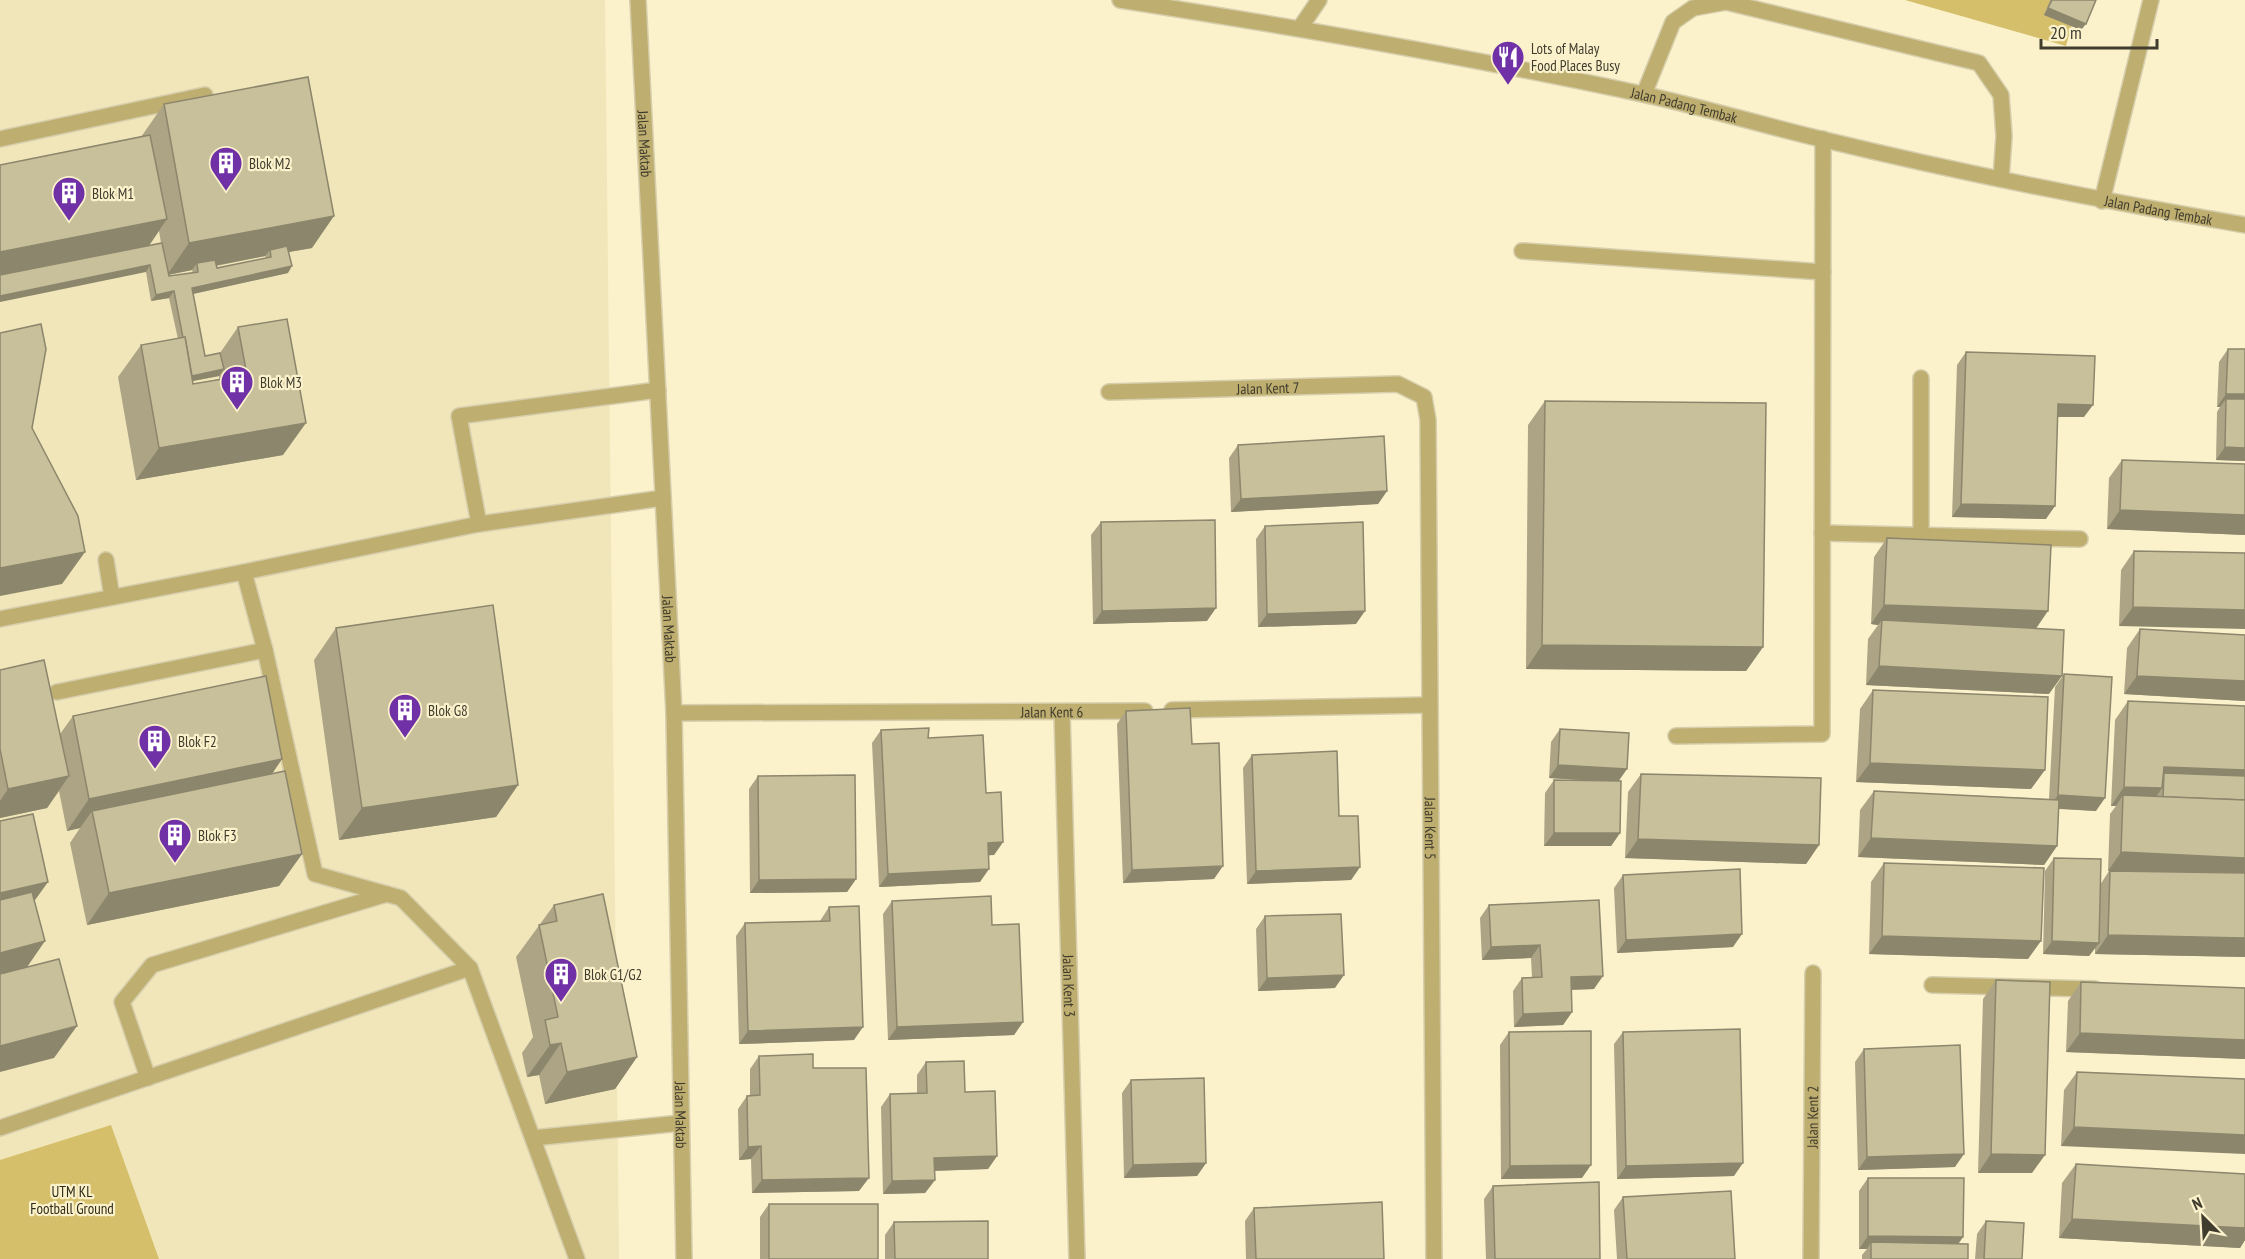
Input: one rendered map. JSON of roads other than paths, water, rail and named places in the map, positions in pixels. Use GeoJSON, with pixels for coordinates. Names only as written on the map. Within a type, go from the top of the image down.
{"type":"FeatureCollection","features":[{"type":"Feature","properties":{"kind":"street","name":"Jalan Maktab"},"geometry":{"type":"LineString","coordinates":[[638,0],[674,713],[684,1259]]}},
{"type":"Feature","properties":{"kind":"street","name":"Jalan Padang Tembak"},"geometry":{"type":"LineString","coordinates":[[1120,0],[1300,28],[1644,94],[1823,140],[2001,179],[2102,201],[2245,225]]}},
{"type":"Feature","properties":{"kind":"street"},"geometry":{"type":"LineString","coordinates":[[1300,28],[1319,0]]}},
{"type":"Feature","properties":{"kind":"street"},"geometry":{"type":"LineString","coordinates":[[2102,201],[2151,0]]}},
{"type":"Feature","properties":{"kind":"street"},"geometry":{"type":"LineString","coordinates":[[1644,94],[1673,22],[1693,8],[1726,2],[1979,63],[2001,95],[2004,136],[2001,179]]}},
{"type":"Feature","properties":{"kind":"street"},"geometry":{"type":"LineString","coordinates":[[0,139],[205,94]]}},
{"type":"Feature","properties":{"kind":"street"},"geometry":{"type":"LineString","coordinates":[[1676,736],[1822,734],[1823,140]]}},
{"type":"Feature","properties":{"kind":"street"},"geometry":{"type":"LineString","coordinates":[[1522,251],[1823,272]]}},
{"type":"Feature","properties":{"kind":"street"},"geometry":{"type":"LineString","coordinates":[[1921,378],[1921,535]]}},
{"type":"Feature","properties":{"kind":"street","name":"Jalan Kent 7"},"geometry":{"type":"LineString","coordinates":[[1109,392],[1398,384],[1424,397]]}},
{"type":"Feature","properties":{"kind":"street"},"geometry":{"type":"LineString","coordinates":[[479,524],[459,416],[658,390]]}},
{"type":"Feature","properties":{"kind":"street","name":"Jalan Kent 5"},"geometry":{"type":"LineString","coordinates":[[1424,397],[1428,420],[1434,1259]]}},
{"type":"Feature","properties":{"kind":"street"},"geometry":{"type":"LineString","coordinates":[[0,619],[479,524],[663,498]]}},
{"type":"Feature","properties":{"kind":"street"},"geometry":{"type":"LineString","coordinates":[[1822,533],[2080,539]]}},
{"type":"Feature","properties":{"kind":"street"},"geometry":{"type":"LineString","coordinates":[[106,560],[112,597]]}},
{"type":"Feature","properties":{"kind":"street"},"geometry":{"type":"LineString","coordinates":[[244,572],[265,650],[315,873],[401,898],[470,968],[577,1259]]}},
{"type":"Feature","properties":{"kind":"street"},"geometry":{"type":"LineString","coordinates":[[57,692],[265,650]]}},
{"type":"Feature","properties":{"kind":"street","name":"Jalan Kent 6"},"geometry":{"type":"LineString","coordinates":[[674,713],[1062,712],[1430,705]]}},
{"type":"Feature","properties":{"kind":"street","name":"Jalan Kent 3"},"geometry":{"type":"LineString","coordinates":[[1062,712],[1077,1259]]}},
{"type":"Feature","properties":{"kind":"street"},"geometry":{"type":"LineString","coordinates":[[148,1078],[122,1002],[152,965],[387,894]]}},
{"type":"Feature","properties":{"kind":"street"},"geometry":{"type":"LineString","coordinates":[[0,1128],[470,968]]}},
{"type":"Feature","properties":{"kind":"street","name":"Jalan Kent 2"},"geometry":{"type":"LineString","coordinates":[[1811,1259],[1813,973]]}},
{"type":"Feature","properties":{"kind":"street"},"geometry":{"type":"LineString","coordinates":[[1932,985],[2106,989]]}},
{"type":"Feature","properties":{"kind":"street"},"geometry":{"type":"LineString","coordinates":[[533,1138],[681,1123]]}},
{"type":"Feature","properties":{"kind":"place","name":"Lots of Malay Food Places Busy"},"geometry":{"type":"Point","coordinates":[1508,86]}},
{"type":"Feature","properties":{"kind":"place","name":"Blok M2"},"geometry":{"type":"Point","coordinates":[226,192]}},
{"type":"Feature","properties":{"kind":"place","name":"Blok M1"},"geometry":{"type":"Point","coordinates":[69,222]}},
{"type":"Feature","properties":{"kind":"place","name":"Blok M3"},"geometry":{"type":"Point","coordinates":[237,411]}},
{"type":"Feature","properties":{"kind":"place","name":"Blok G8"},"geometry":{"type":"Point","coordinates":[405,739]}},
{"type":"Feature","properties":{"kind":"place","name":"Blok F2"},"geometry":{"type":"Point","coordinates":[155,770]}},
{"type":"Feature","properties":{"kind":"place","name":"Blok F3"},"geometry":{"type":"Point","coordinates":[175,864]}},
{"type":"Feature","properties":{"kind":"place","name":"Blok G1/G2"},"geometry":{"type":"Point","coordinates":[561,1003]}},
{"type":"Feature","properties":{"kind":"park label","name":"UTM KL Football Ground"},"geometry":{"type":"Point","coordinates":[72,1200]}}]}
